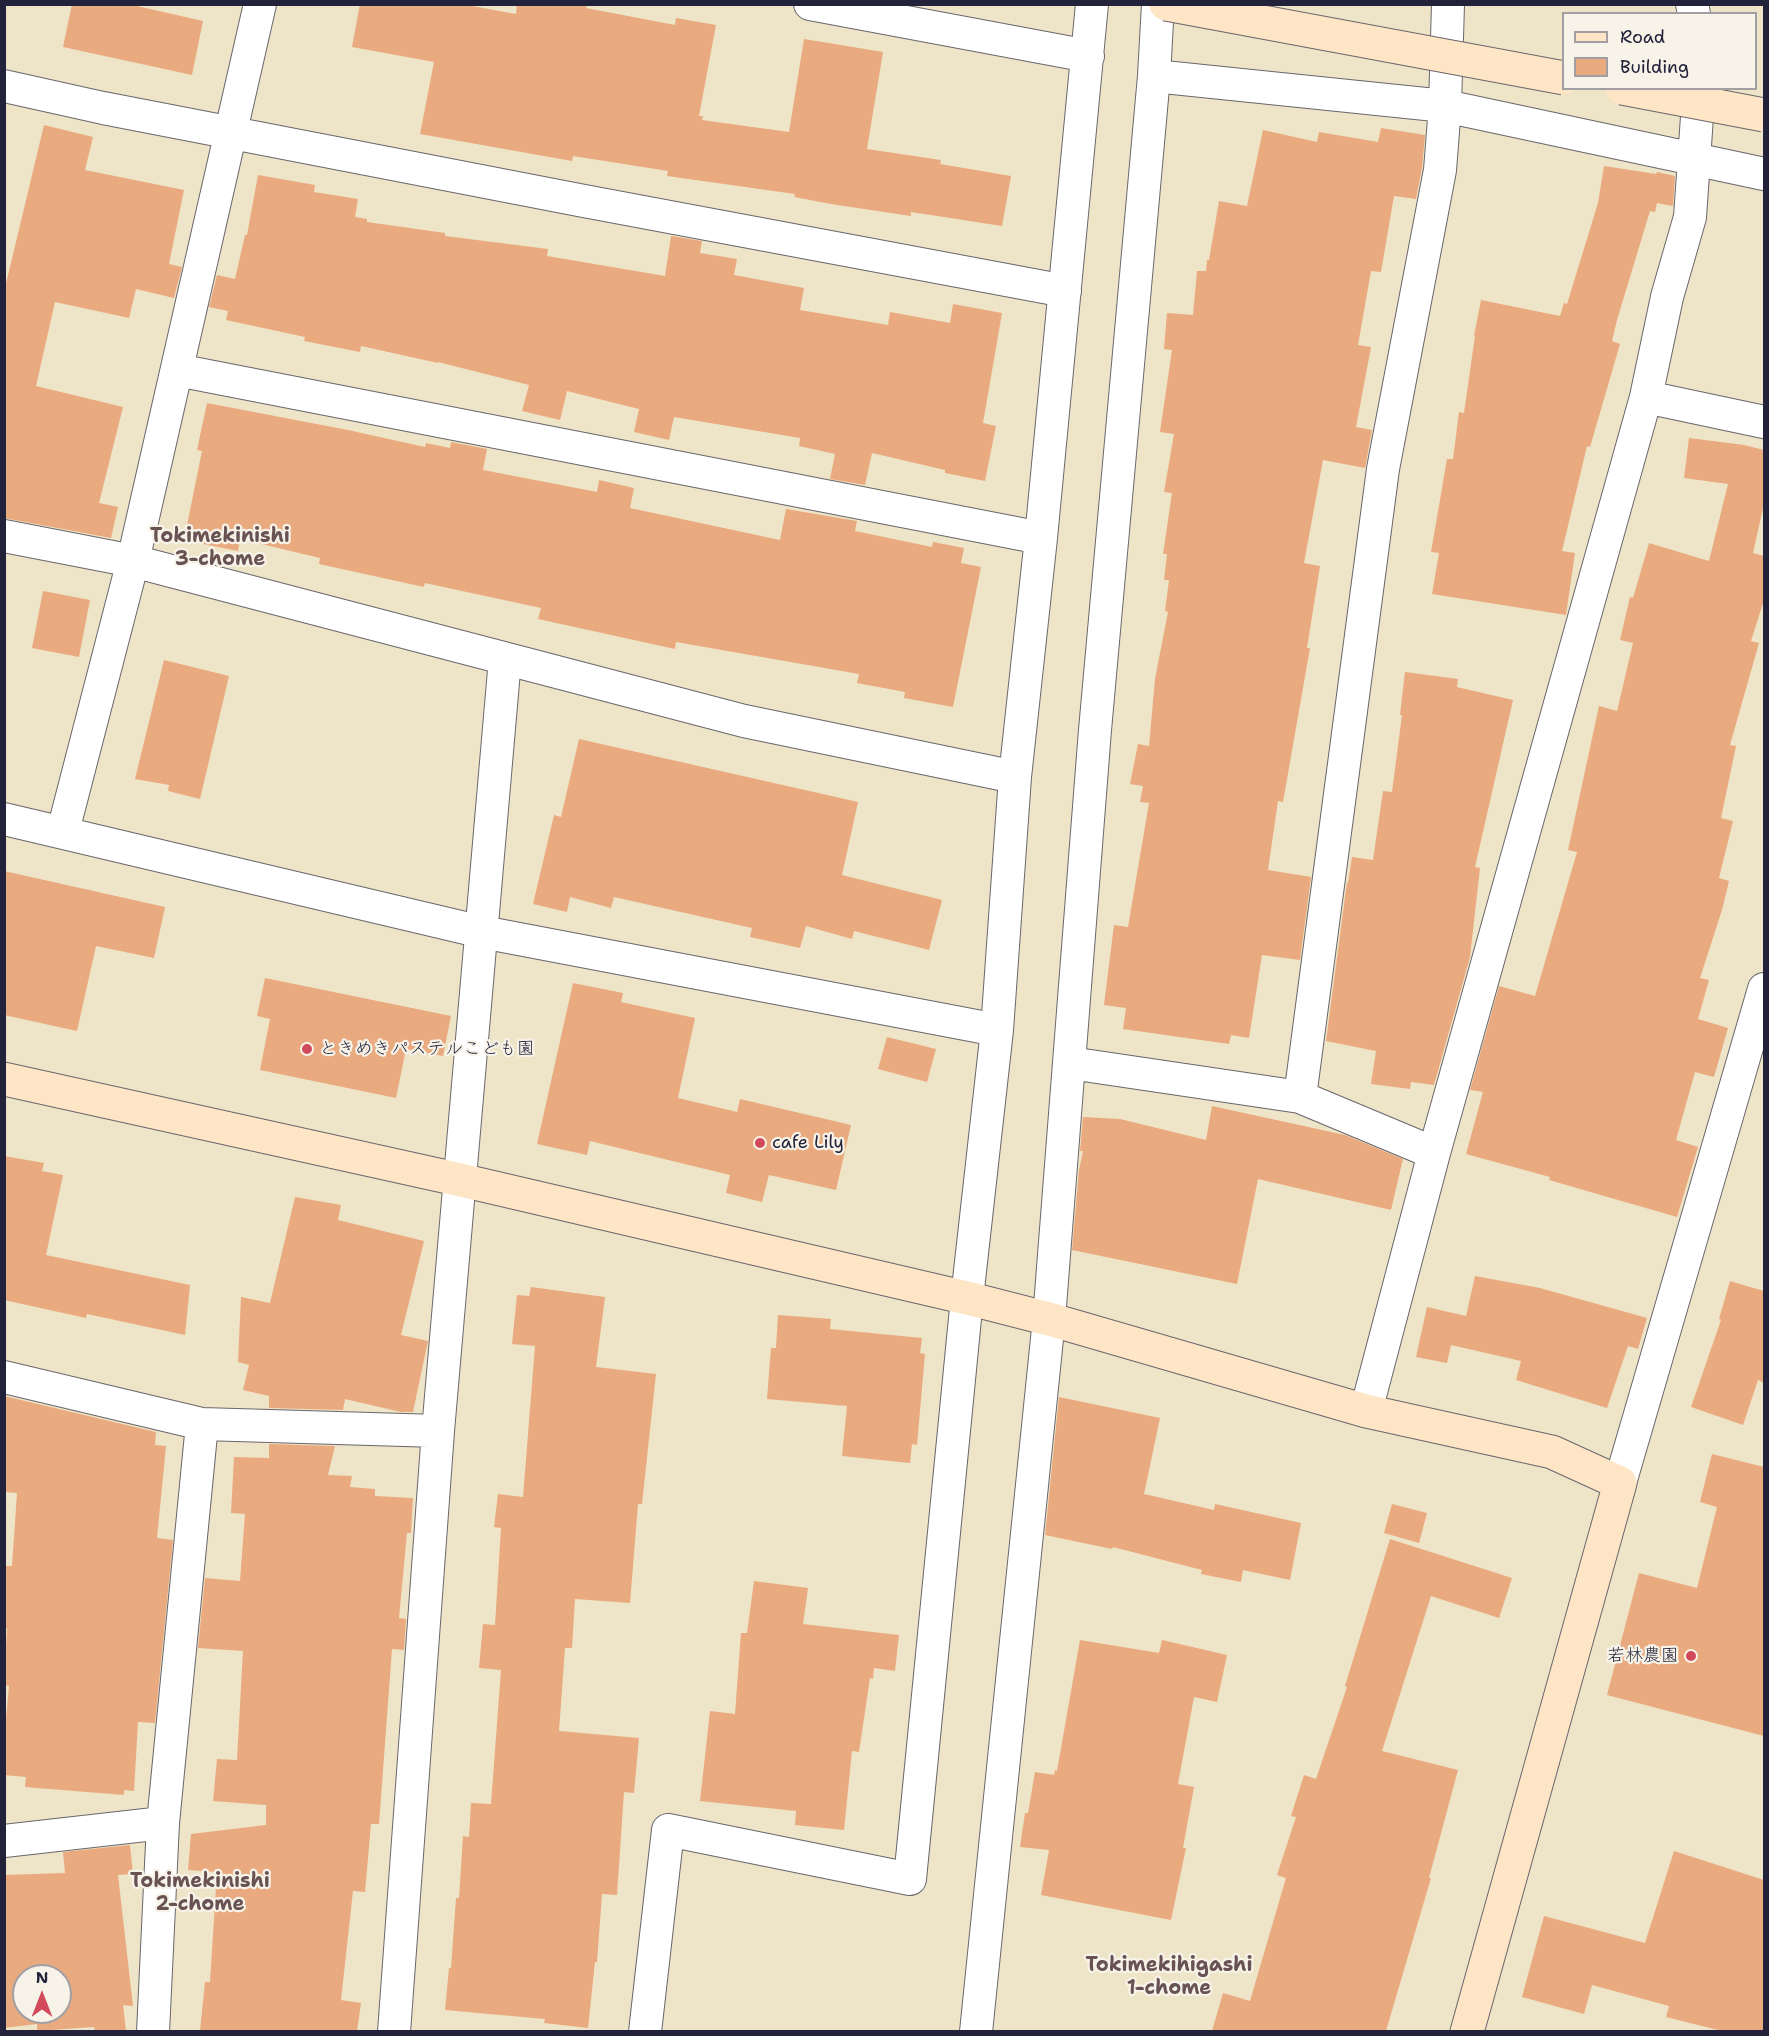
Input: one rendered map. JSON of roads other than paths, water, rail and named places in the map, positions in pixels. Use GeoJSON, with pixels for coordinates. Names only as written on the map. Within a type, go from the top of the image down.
{"type":"FeatureCollection","features":[{"type":"Feature","properties":{"kind":"street"},"geometry":{"type":"LineString","coordinates":[[63,831],[133,561],[260,4]]}},
{"type":"Feature","properties":{"kind":"street"},"geometry":{"type":"LineString","coordinates":[[810,4],[1088,56]]}},
{"type":"Feature","properties":{"kind":"street"},"geometry":{"type":"LineString","coordinates":[[645,2031],[668,1830],[910,1879],[967,1298],[997,1030],[1015,777],[1041,538],[1092,4]]}},
{"type":"Feature","properties":{"kind":"street"},"geometry":{"type":"LineString","coordinates":[[976,2031],[1049,1319],[1095,730],[1154,76],[1158,4]]}},
{"type":"Feature","properties":{"kind":"street"},"geometry":{"type":"LineString","coordinates":[[1166,4],[1562,78]]}},
{"type":"Feature","properties":{"kind":"street"},"geometry":{"type":"LineString","coordinates":[[1300,1097],[1383,470],[1440,170],[1445,106],[1448,4]]}},
{"type":"Feature","properties":{"kind":"street"},"geometry":{"type":"LineString","coordinates":[[1154,76],[1445,106],[1764,174]]}},
{"type":"Feature","properties":{"kind":"street"},"geometry":{"type":"LineString","coordinates":[[4,86],[103,108],[596,204],[1065,291]]}},
{"type":"Feature","properties":{"kind":"street"},"geometry":{"type":"LineString","coordinates":[[1633,90],[1764,115]]}},
{"type":"Feature","properties":{"kind":"street"},"geometry":{"type":"LineString","coordinates":[[1366,1411],[1434,1153],[1646,397],[1667,297],[1690,217],[1699,90]]}},
{"type":"Feature","properties":{"kind":"street"},"geometry":{"type":"LineString","coordinates":[[177,370],[1041,538]]}},
{"type":"Feature","properties":{"kind":"street"},"geometry":{"type":"LineString","coordinates":[[1646,397],[1764,422]]}},
{"type":"Feature","properties":{"kind":"street"},"geometry":{"type":"LineString","coordinates":[[4,536],[133,561],[744,721],[1015,777]]}},
{"type":"Feature","properties":{"kind":"street"},"geometry":{"type":"LineString","coordinates":[[394,2031],[438,1431],[505,659]]}},
{"type":"Feature","properties":{"kind":"street"},"geometry":{"type":"LineString","coordinates":[[4,819],[63,831],[482,932],[997,1030]]}},
{"type":"Feature","properties":{"kind":"street"},"geometry":{"type":"LineString","coordinates":[[1467,2031],[1620,1483],[1764,989]]}},
{"type":"Feature","properties":{"kind":"street"},"geometry":{"type":"LineString","coordinates":[[1070,1063],[1300,1097],[1434,1153]]}},
{"type":"Feature","properties":{"kind":"street"},"geometry":{"type":"LineString","coordinates":[[4,1079],[461,1180],[967,1298],[1049,1319],[1366,1411],[1552,1452],[1620,1483]]}},
{"type":"Feature","properties":{"kind":"street"},"geometry":{"type":"LineString","coordinates":[[4,1377],[202,1424],[438,1431]]}},
{"type":"Feature","properties":{"kind":"street"},"geometry":{"type":"LineString","coordinates":[[153,2031],[163,1823],[202,1424]]}},
{"type":"Feature","properties":{"kind":"street"},"geometry":{"type":"LineString","coordinates":[[4,1841],[163,1823]]}},
{"type":"Feature","properties":{"kind":"place","name":"ときめきパステルこども園"},"geometry":{"type":"Point","coordinates":[307,1049]}},
{"type":"Feature","properties":{"kind":"place","name":"cafe Lily"},"geometry":{"type":"Point","coordinates":[760,1143]}},
{"type":"Feature","properties":{"kind":"place","name":"若林農園"},"geometry":{"type":"Point","coordinates":[1691,1656]}},
{"type":"Feature","properties":{"kind":"district","name":"Tokimekinishi 3-chome"},"geometry":{"type":"Point","coordinates":[220,548]}},
{"type":"Feature","properties":{"kind":"district","name":"Tokimekinishi 2-chome"},"geometry":{"type":"Point","coordinates":[200,1894]}},
{"type":"Feature","properties":{"kind":"district","name":"Tokimekihigashi 1-chome"},"geometry":{"type":"Point","coordinates":[1169,1978]}}]}
